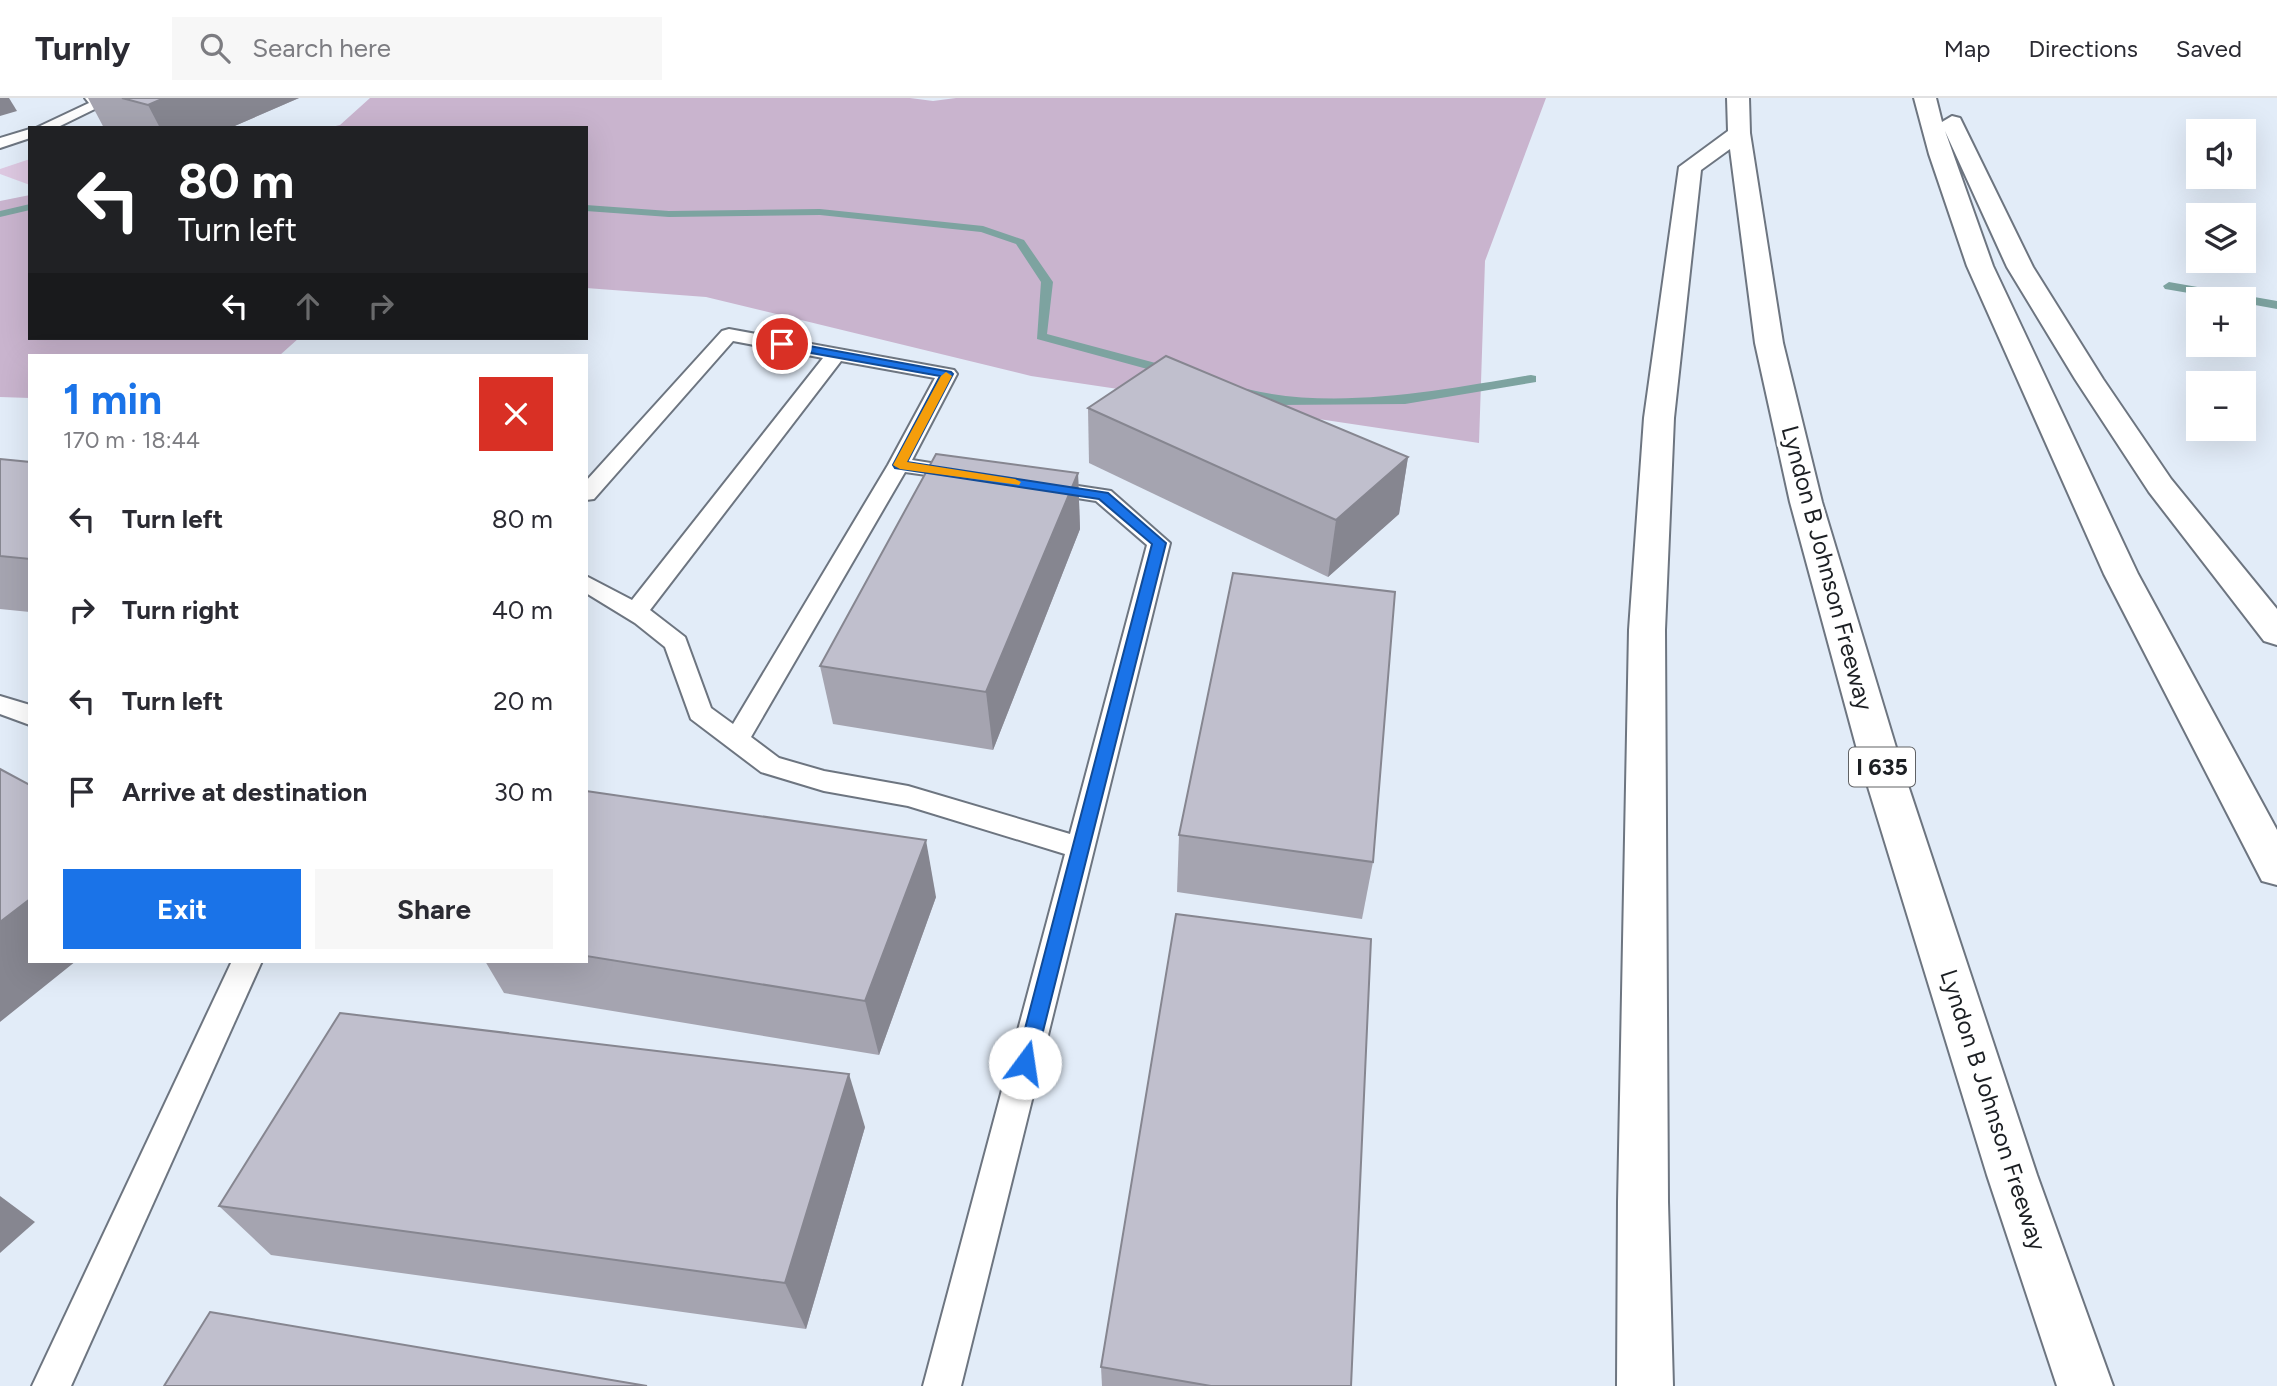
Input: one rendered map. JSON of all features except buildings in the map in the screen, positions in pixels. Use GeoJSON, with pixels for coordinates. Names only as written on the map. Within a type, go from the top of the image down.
{"type":"FeatureCollection","features":[{"type":"Feature","properties":{"kind":"highway"},"geometry":{"type":"LineString","coordinates":[[1925,98],[1940,153],[1991,290],[2121,574],[2277,869]]}},
{"type":"Feature","properties":{"kind":"highway"},"geometry":{"type":"LineString","coordinates":[[1940,98],[2020,267],[2089,379],[2160,485],[2277,633]]}},
{"type":"Feature","properties":{"kind":"highway"},"geometry":{"type":"LineString","coordinates":[[1645,1386],[1643,1202],[1647,630],[1659,418],[1690,167],[1738,116]]}},
{"type":"Feature","properties":{"kind":"highway","name":"Lyndon B Johnson Freeway"},"geometry":{"type":"LineString","coordinates":[[1738,116],[1769,343],[1807,502],[1881,764],[2012,1175],[2085,1386]]}},
{"type":"Feature","properties":{"kind":"lane"},"geometry":{"type":"LineString","coordinates":[[48,126],[88,111],[98,104],[92,98]]}},
{"type":"Feature","properties":{"kind":"lane"},"geometry":{"type":"LineString","coordinates":[[0,143],[28,134]]}},
{"type":"Feature","properties":{"kind":"lane"},"geometry":{"type":"LineString","coordinates":[[588,492],[729,334],[947,374],[900,465],[736,741]]}},
{"type":"Feature","properties":{"kind":"lane"},"geometry":{"type":"LineString","coordinates":[[635,613],[836,354]]}},
{"type":"Feature","properties":{"kind":"lane"},"geometry":{"type":"LineString","coordinates":[[900,465],[981,477]]}},
{"type":"Feature","properties":{"kind":"lane"},"geometry":{"type":"LineString","coordinates":[[942,1386],[1159,543],[1103,496],[1021,483]]}},
{"type":"Feature","properties":{"kind":"lane"},"geometry":{"type":"LineString","coordinates":[[588,584],[635,613],[676,643],[700,713],[770,765],[824,781],[908,796],[1081,848]]}},
{"type":"Feature","properties":{"kind":"lane"},"geometry":{"type":"LineString","coordinates":[[0,705],[28,715]]}},
{"type":"Feature","properties":{"kind":"lane"},"geometry":{"type":"LineString","coordinates":[[51,1386],[246,963]]}},
{"type":"Feature","properties":{"kind":"shaded area"},"geometry":{"type":"Polygon","coordinates":[[[370,98],[910,98],[933,101],[956,98],[1546,98],[1485,261],[1479,443],[1031,376],[706,297],[588,288],[588,126],[336,126],[370,98]]]}},
{"type":"Feature","properties":{"kind":"shaded area"},"geometry":{"type":"Polygon","coordinates":[[[28,160],[28,184],[0,174],[0,169],[28,160]]]}},
{"type":"Feature","properties":{"kind":"shaded area"},"geometry":{"type":"Polygon","coordinates":[[[28,195],[28,340],[297,340],[281,354],[28,354],[28,398],[0,397],[0,201],[28,195]]]}},
{"type":"Feature","properties":{"kind":"waterway"},"geometry":{"type":"LineString","coordinates":[[0,214],[28,207]]}},
{"type":"Feature","properties":{"kind":"waterway"},"geometry":{"type":"LineString","coordinates":[[588,208],[669,214],[820,212],[983,229],[1020,242],[1047,282],[1041,336],[1173,372]]}},
{"type":"Feature","properties":{"kind":"waterway"},"geometry":{"type":"LineString","coordinates":[[2169,286],[2277,305]]}},
{"type":"Feature","properties":{"kind":"waterway"},"geometry":{"type":"LineString","coordinates":[[1247,393],[1277,401],[1405,400],[1531,379]]}},
{"type":"Feature","properties":{"kind":"slow traffic"},"geometry":{"type":"LineString","coordinates":[[946,376],[900,465],[1015,482]]}},
{"type":"Feature","properties":{"kind":"route"},"geometry":{"type":"LineString","coordinates":[[782,344],[947,374],[900,465],[1103,496],[1159,543],[1025,1063]]}}]}
